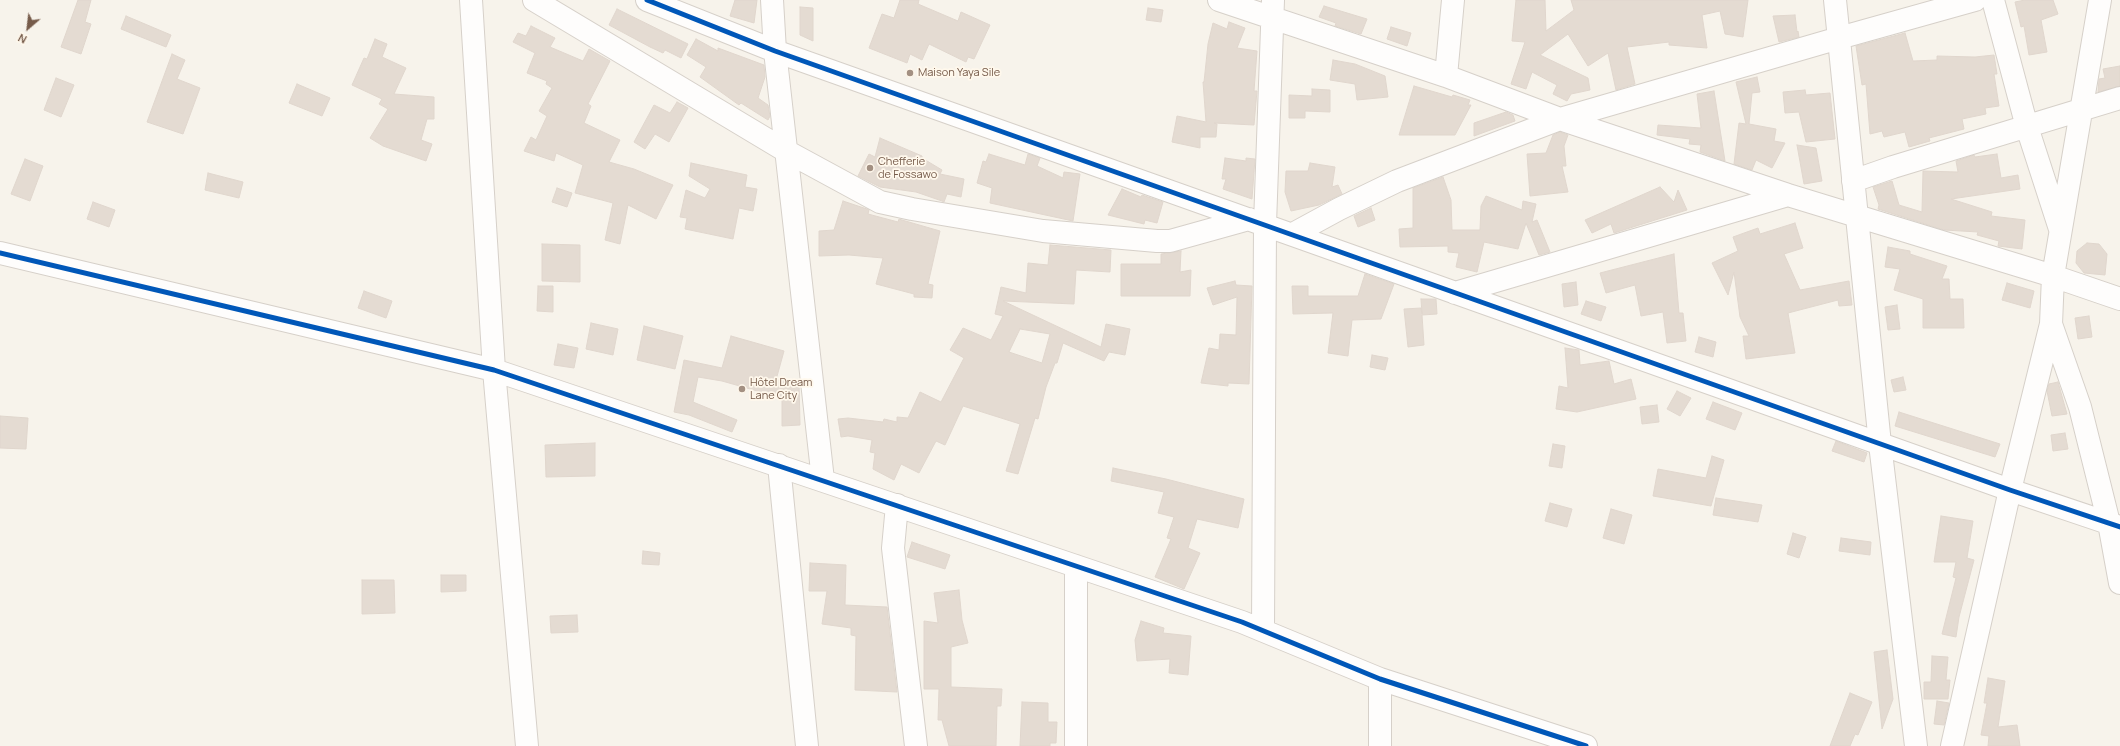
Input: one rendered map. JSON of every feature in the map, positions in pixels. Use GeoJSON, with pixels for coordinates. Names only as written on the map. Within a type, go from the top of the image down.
{"type":"FeatureCollection","features":[{"type":"Feature","properties":{"kind":"street"},"geometry":{"type":"LineString","coordinates":[[471,0],[494,370],[527,746]]}},
{"type":"Feature","properties":{"kind":"street"},"geometry":{"type":"LineString","coordinates":[[534,0],[786,151],[880,202],[912,209],[1043,231],[1170,240],[1257,222]]}},
{"type":"Feature","properties":{"kind":"street"},"geometry":{"type":"LineString","coordinates":[[647,0],[775,51],[1880,444],[2114,525]]}},
{"type":"Feature","properties":{"kind":"street"},"geometry":{"type":"LineString","coordinates":[[772,0],[775,51],[823,480]]}},
{"type":"Feature","properties":{"kind":"street"},"geometry":{"type":"LineString","coordinates":[[1219,0],[1272,10],[1560,119],[1788,195],[2053,276],[2120,299]]}},
{"type":"Feature","properties":{"kind":"street"},"geometry":{"type":"LineString","coordinates":[[1446,76],[1453,0]]}},
{"type":"Feature","properties":{"kind":"street"},"geometry":{"type":"LineString","coordinates":[[1835,0],[1880,444],[1916,746]]}},
{"type":"Feature","properties":{"kind":"street"},"geometry":{"type":"LineString","coordinates":[[1293,234],[1339,209],[1397,181],[1560,119],[1975,0]]}},
{"type":"Feature","properties":{"kind":"street"},"geometry":{"type":"LineString","coordinates":[[1993,0],[2027,127],[2061,232]]}},
{"type":"Feature","properties":{"kind":"street"},"geometry":{"type":"LineString","coordinates":[[1952,746],[2010,490],[2051,324],[2053,276],[2100,0]]}},
{"type":"Feature","properties":{"kind":"street"},"geometry":{"type":"LineString","coordinates":[[1263,629],[1257,222],[1272,10]]}},
{"type":"Feature","properties":{"kind":"street"},"geometry":{"type":"LineString","coordinates":[[1853,181],[1893,166],[2120,98]]}},
{"type":"Feature","properties":{"kind":"street"},"geometry":{"type":"LineString","coordinates":[[1455,293],[1788,195]]}},
{"type":"Feature","properties":{"kind":"street"},"geometry":{"type":"LineString","coordinates":[[0,253],[494,370],[1263,629],[1380,679],[1586,746]]}},
{"type":"Feature","properties":{"kind":"street"},"geometry":{"type":"LineString","coordinates":[[2051,324],[2080,407],[2114,525],[2120,583]]}},
{"type":"Feature","properties":{"kind":"street"},"geometry":{"type":"LineString","coordinates":[[779,465],[807,746]]}},
{"type":"Feature","properties":{"kind":"street"},"geometry":{"type":"LineString","coordinates":[[897,505],[893,548],[916,746]]}},
{"type":"Feature","properties":{"kind":"street"},"geometry":{"type":"LineString","coordinates":[[1076,566],[1076,746]]}},
{"type":"Feature","properties":{"kind":"street"},"geometry":{"type":"LineString","coordinates":[[1380,679],[1380,746]]}},
{"type":"Feature","properties":{"kind":"building"},"geometry":{"type":"Polygon","coordinates":[[[78,0],[91,0],[85,22],[91,24],[81,54],[61,47],[78,0]]]}},
{"type":"Feature","properties":{"kind":"building"},"geometry":{"type":"Polygon","coordinates":[[[735,0],[757,0],[754,23],[730,16],[735,0]]]}},
{"type":"Feature","properties":{"kind":"building"},"geometry":{"type":"Polygon","coordinates":[[[900,0],[919,0],[918,4],[958,21],[961,12],[990,25],[974,59],[968,57],[966,62],[929,44],[922,60],[910,54],[907,63],[869,48],[882,14],[894,18],[900,0]]]}},
{"type":"Feature","properties":{"kind":"building"},"geometry":{"type":"Polygon","coordinates":[[[1516,0],[1545,0],[1546,31],[1574,10],[1571,0],[1748,0],[1743,37],[1725,34],[1720,11],[1702,15],[1707,48],[1669,45],[1669,42],[1627,47],[1635,84],[1616,90],[1608,53],[1588,66],[1568,34],[1540,55],[1588,78],[1590,90],[1571,94],[1567,101],[1553,94],[1557,85],[1532,72],[1526,89],[1511,84],[1525,42],[1512,41],[1516,0]]]}},
{"type":"Feature","properties":{"kind":"building"},"geometry":{"type":"Polygon","coordinates":[[[2025,0],[2053,0],[2058,14],[2041,20],[2047,52],[2029,55],[2024,26],[2021,27],[2015,2],[2025,0]]]}},
{"type":"Feature","properties":{"kind":"building"},"geometry":{"type":"Polygon","coordinates":[[[1324,6],[1367,19],[1361,34],[1335,26],[1336,23],[1319,17],[1324,6]]]}},
{"type":"Feature","properties":{"kind":"building"},"geometry":{"type":"Polygon","coordinates":[[[800,7],[813,8],[813,41],[800,35],[800,7]]]}},
{"type":"Feature","properties":{"kind":"building"},"geometry":{"type":"Polygon","coordinates":[[[1148,8],[1163,10],[1161,22],[1146,20],[1148,8]]]}},
{"type":"Feature","properties":{"kind":"building"},"geometry":{"type":"Polygon","coordinates":[[[617,9],[688,44],[681,58],[665,50],[663,53],[609,25],[617,9]]]}},
{"type":"Feature","properties":{"kind":"building"},"geometry":{"type":"Polygon","coordinates":[[[1795,15],[1799,37],[1779,42],[1773,16],[1795,15]]]}},
{"type":"Feature","properties":{"kind":"building"},"geometry":{"type":"Polygon","coordinates":[[[126,16],[171,35],[166,47],[121,29],[126,16]]]}},
{"type":"Feature","properties":{"kind":"building"},"geometry":{"type":"Polygon","coordinates":[[[1229,22],[1245,28],[1237,48],[1257,51],[1254,91],[1257,91],[1254,125],[1214,123],[1217,124],[1216,137],[1200,137],[1200,148],[1172,142],[1177,116],[1206,122],[1203,82],[1208,44],[1213,23],[1227,29],[1229,22]]]}},
{"type":"Feature","properties":{"kind":"building"},"geometry":{"type":"Polygon","coordinates":[[[531,26],[555,38],[550,47],[583,61],[589,49],[610,61],[588,104],[591,106],[584,123],[620,140],[609,162],[634,169],[673,185],[656,219],[628,205],[620,244],[605,240],[613,203],[575,193],[583,165],[556,153],[554,161],[524,151],[531,137],[536,140],[547,116],[539,111],[552,88],[546,84],[547,81],[527,73],[535,53],[513,42],[518,33],[526,36],[531,26]]]}},
{"type":"Feature","properties":{"kind":"building"},"geometry":{"type":"Polygon","coordinates":[[[1391,27],[1411,33],[1407,46],[1387,39],[1391,27]]]}},
{"type":"Feature","properties":{"kind":"building"},"geometry":{"type":"Polygon","coordinates":[[[1905,33],[1913,61],[1937,60],[1937,56],[1975,57],[1994,55],[1997,74],[1994,74],[1999,106],[1985,108],[1986,114],[1962,119],[1964,129],[1929,138],[1930,141],[1909,147],[1905,132],[1884,137],[1882,131],[1870,134],[1866,84],[1862,85],[1856,46],[1905,33]]]}},
{"type":"Feature","properties":{"kind":"building"},"geometry":{"type":"Polygon","coordinates":[[[375,39],[387,44],[382,57],[406,68],[394,94],[434,97],[434,119],[427,119],[421,140],[432,144],[426,161],[383,146],[370,138],[388,109],[379,104],[382,99],[352,85],[364,58],[367,59],[375,39]]]}},
{"type":"Feature","properties":{"kind":"building"},"geometry":{"type":"Polygon","coordinates":[[[696,39],[718,51],[718,48],[764,65],[765,77],[758,98],[768,105],[770,116],[768,120],[741,103],[739,105],[700,77],[706,67],[687,55],[696,39]]]}},
{"type":"Feature","properties":{"kind":"building"},"geometry":{"type":"Polygon","coordinates":[[[172,54],[185,60],[177,79],[200,88],[183,134],[147,122],[172,54]]]}},
{"type":"Feature","properties":{"kind":"building"},"geometry":{"type":"Polygon","coordinates":[[[1333,60],[1355,64],[1385,76],[1388,97],[1357,100],[1355,84],[1330,80],[1333,60]]]}},
{"type":"Feature","properties":{"kind":"building"},"geometry":{"type":"Polygon","coordinates":[[[2120,66],[2120,86],[2098,92],[2099,79],[2105,78],[2103,69],[2120,66]]]}},
{"type":"Feature","properties":{"kind":"building"},"geometry":{"type":"Polygon","coordinates":[[[1757,77],[1760,92],[1752,93],[1749,124],[1776,129],[1774,141],[1785,143],[1772,168],[1756,160],[1752,170],[1734,164],[1739,123],[1746,124],[1736,82],[1757,77]]]}},
{"type":"Feature","properties":{"kind":"building"},"geometry":{"type":"Polygon","coordinates":[[[56,78],[74,85],[61,117],[44,110],[56,78]]]}},
{"type":"Feature","properties":{"kind":"building"},"geometry":{"type":"Polygon","coordinates":[[[297,84],[330,98],[322,116],[289,103],[297,84]]]}},
{"type":"Feature","properties":{"kind":"building"},"geometry":{"type":"Polygon","coordinates":[[[1414,86],[1452,97],[1453,95],[1470,100],[1468,105],[1471,105],[1455,135],[1399,135],[1414,86]]]}},
{"type":"Feature","properties":{"kind":"building"},"geometry":{"type":"Polygon","coordinates":[[[1312,89],[1330,90],[1330,112],[1305,111],[1305,118],[1289,118],[1289,95],[1312,96],[1312,89]]]}},
{"type":"Feature","properties":{"kind":"building"},"geometry":{"type":"Polygon","coordinates":[[[1805,90],[1806,95],[1830,93],[1835,139],[1806,142],[1799,112],[1785,113],[1783,92],[1805,90]]]}},
{"type":"Feature","properties":{"kind":"building"},"geometry":{"type":"Polygon","coordinates":[[[1714,91],[1725,161],[1700,152],[1701,145],[1689,144],[1690,139],[1657,135],[1658,125],[1701,128],[1697,94],[1714,91]]]}},
{"type":"Feature","properties":{"kind":"building"},"geometry":{"type":"Polygon","coordinates":[[[677,102],[688,108],[669,142],[655,134],[645,149],[634,142],[654,105],[670,113],[677,102]]]}},
{"type":"Feature","properties":{"kind":"building"},"geometry":{"type":"Polygon","coordinates":[[[1506,112],[1513,115],[1515,121],[1474,136],[1474,123],[1506,112]]]}},
{"type":"Feature","properties":{"kind":"building"},"geometry":{"type":"Polygon","coordinates":[[[1560,132],[1568,135],[1564,146],[1566,166],[1562,166],[1568,192],[1530,196],[1527,154],[1546,153],[1553,135],[1560,132]]]}},
{"type":"Feature","properties":{"kind":"building"},"geometry":{"type":"Polygon","coordinates":[[[880,138],[922,156],[922,158],[942,170],[940,174],[964,179],[961,197],[947,194],[944,202],[916,192],[880,187],[858,176],[869,154],[875,157],[880,138]]]}},
{"type":"Feature","properties":{"kind":"building"},"geometry":{"type":"Polygon","coordinates":[[[1797,145],[1816,148],[1822,181],[1804,184],[1797,145]]]}},
{"type":"Feature","properties":{"kind":"building"},"geometry":{"type":"Polygon","coordinates":[[[989,154],[1025,165],[1028,154],[1040,158],[1037,166],[1063,178],[1064,172],[1080,174],[1073,221],[990,203],[992,188],[977,183],[983,161],[986,162],[989,154]]]}},
{"type":"Feature","properties":{"kind":"building"},"geometry":{"type":"Polygon","coordinates":[[[1997,154],[2001,178],[2018,175],[2020,189],[1951,199],[1992,212],[1991,216],[2025,220],[2022,249],[1998,246],[1999,241],[1977,235],[1978,232],[1944,230],[1878,209],[1879,205],[1873,187],[1892,181],[1899,205],[1922,212],[1923,171],[1958,172],[1956,161],[1974,155],[1975,157],[1997,154]]]}},
{"type":"Feature","properties":{"kind":"building"},"geometry":{"type":"Polygon","coordinates":[[[1225,158],[1246,161],[1246,158],[1255,159],[1252,199],[1223,189],[1226,179],[1222,179],[1225,158]]]}},
{"type":"Feature","properties":{"kind":"building"},"geometry":{"type":"Polygon","coordinates":[[[25,159],[43,166],[30,201],[11,194],[25,159]]]}},
{"type":"Feature","properties":{"kind":"building"},"geometry":{"type":"Polygon","coordinates":[[[691,163],[747,175],[745,187],[757,189],[753,211],[739,208],[733,239],[685,229],[687,218],[680,217],[686,190],[705,198],[710,189],[689,176],[691,163]]]}},
{"type":"Feature","properties":{"kind":"building"},"geometry":{"type":"Polygon","coordinates":[[[1310,163],[1335,167],[1332,187],[1338,185],[1342,194],[1319,205],[1291,211],[1285,192],[1286,171],[1308,171],[1310,163]]]}},
{"type":"Feature","properties":{"kind":"building"},"geometry":{"type":"Polygon","coordinates":[[[208,173],[243,182],[239,198],[205,190],[208,173]]]}},
{"type":"Feature","properties":{"kind":"building"},"geometry":{"type":"Polygon","coordinates":[[[1443,177],[1451,200],[1452,230],[1480,230],[1481,206],[1486,196],[1522,210],[1523,201],[1536,204],[1532,222],[1537,220],[1550,252],[1539,255],[1526,223],[1518,249],[1484,242],[1477,272],[1456,267],[1459,253],[1448,252],[1448,246],[1400,247],[1399,229],[1413,228],[1413,188],[1443,177]]]}},
{"type":"Feature","properties":{"kind":"building"},"geometry":{"type":"Polygon","coordinates":[[[1660,187],[1674,202],[1678,190],[1687,210],[1614,233],[1611,224],[1592,233],[1585,220],[1660,187]]]}},
{"type":"Feature","properties":{"kind":"building"},"geometry":{"type":"Polygon","coordinates":[[[557,188],[572,193],[567,207],[552,202],[557,188]]]}},
{"type":"Feature","properties":{"kind":"building"},"geometry":{"type":"Polygon","coordinates":[[[1122,189],[1141,197],[1142,195],[1163,202],[1157,223],[1145,220],[1144,224],[1108,215],[1122,189]]]}},
{"type":"Feature","properties":{"kind":"building"},"geometry":{"type":"Polygon","coordinates":[[[843,201],[869,210],[868,214],[898,222],[899,219],[940,231],[928,284],[933,285],[932,298],[914,297],[914,294],[876,284],[883,258],[849,255],[819,256],[819,231],[834,230],[843,201]]]}},
{"type":"Feature","properties":{"kind":"building"},"geometry":{"type":"Polygon","coordinates":[[[93,202],[115,210],[109,227],[87,219],[93,202]]]}},
{"type":"Feature","properties":{"kind":"building"},"geometry":{"type":"Polygon","coordinates":[[[1371,208],[1375,220],[1358,227],[1354,216],[1371,208]]]}},
{"type":"Feature","properties":{"kind":"building"},"geometry":{"type":"Polygon","coordinates":[[[1795,223],[1803,248],[1784,254],[1800,290],[1849,281],[1852,305],[1839,306],[1838,300],[1788,313],[1795,353],[1746,359],[1743,336],[1749,336],[1740,317],[1734,272],[1728,295],[1712,263],[1738,251],[1733,237],[1758,228],[1760,234],[1795,223]]]}},
{"type":"Feature","properties":{"kind":"building"},"geometry":{"type":"Polygon","coordinates":[[[2087,243],[2099,244],[2107,254],[2105,275],[2084,273],[2076,263],[2077,251],[2087,243]]]}},
{"type":"Feature","properties":{"kind":"building"},"geometry":{"type":"Polygon","coordinates":[[[542,244],[580,245],[580,282],[542,281],[542,244]]]}},
{"type":"Feature","properties":{"kind":"building"},"geometry":{"type":"Polygon","coordinates":[[[1050,245],[1111,250],[1110,272],[1076,270],[1074,304],[1003,301],[1101,347],[1106,324],[1130,329],[1125,355],[1109,352],[1104,361],[1063,343],[1057,363],[1055,363],[1046,387],[1038,419],[1035,418],[1018,474],[1006,471],[1020,424],[963,406],[945,445],[936,441],[919,473],[901,464],[894,480],[873,469],[875,453],[870,452],[872,440],[848,436],[841,437],[838,419],[848,418],[883,422],[884,419],[897,422],[897,417],[908,418],[920,392],[941,402],[964,358],[950,350],[963,328],[991,340],[1003,316],[995,314],[1001,287],[1026,293],[1028,263],[1048,265],[1050,245]],[[1020,329],[1009,352],[1042,363],[1050,334],[1020,329]]]}},
{"type":"Feature","properties":{"kind":"building"},"geometry":{"type":"Polygon","coordinates":[[[1888,247],[1910,251],[1910,254],[1947,266],[1942,279],[1949,279],[1950,299],[1963,299],[1964,328],[1923,328],[1923,299],[1894,290],[1900,269],[1885,267],[1888,247]]]}},
{"type":"Feature","properties":{"kind":"building"},"geometry":{"type":"Polygon","coordinates":[[[1181,251],[1180,272],[1191,270],[1190,296],[1121,296],[1121,264],[1161,264],[1161,254],[1181,251]]]}},
{"type":"Feature","properties":{"kind":"building"},"geometry":{"type":"Polygon","coordinates":[[[1674,254],[1679,313],[1683,313],[1686,341],[1667,343],[1663,312],[1641,316],[1635,285],[1606,293],[1600,273],[1674,254]]]}},
{"type":"Feature","properties":{"kind":"building"},"geometry":{"type":"Polygon","coordinates":[[[1365,274],[1394,284],[1381,319],[1352,320],[1348,356],[1328,353],[1333,313],[1293,314],[1292,286],[1308,286],[1308,296],[1358,296],[1365,274]]]}},
{"type":"Feature","properties":{"kind":"building"},"geometry":{"type":"Polygon","coordinates":[[[1235,281],[1236,285],[1252,286],[1249,384],[1228,383],[1228,386],[1201,383],[1209,348],[1219,350],[1220,334],[1236,335],[1237,297],[1213,305],[1207,288],[1235,281]]]}},
{"type":"Feature","properties":{"kind":"building"},"geometry":{"type":"Polygon","coordinates":[[[1576,282],[1578,305],[1564,307],[1562,284],[1576,282]]]}},
{"type":"Feature","properties":{"kind":"building"},"geometry":{"type":"Polygon","coordinates":[[[2007,283],[2034,291],[2030,308],[2002,300],[2007,283]]]}},
{"type":"Feature","properties":{"kind":"building"},"geometry":{"type":"Polygon","coordinates":[[[538,286],[553,286],[553,312],[537,311],[538,286]]]}},
{"type":"Feature","properties":{"kind":"building"},"geometry":{"type":"Polygon","coordinates":[[[364,291],[392,301],[386,318],[358,308],[364,291]]]}},
{"type":"Feature","properties":{"kind":"building"},"geometry":{"type":"Polygon","coordinates":[[[1421,299],[1436,299],[1437,314],[1422,315],[1424,345],[1408,347],[1404,309],[1421,308],[1422,314],[1421,299]]]}},
{"type":"Feature","properties":{"kind":"building"},"geometry":{"type":"Polygon","coordinates":[[[1586,301],[1606,307],[1601,321],[1581,314],[1586,301]]]}},
{"type":"Feature","properties":{"kind":"building"},"geometry":{"type":"Polygon","coordinates":[[[1897,305],[1900,329],[1888,330],[1885,307],[1897,305]]]}},
{"type":"Feature","properties":{"kind":"building"},"geometry":{"type":"Polygon","coordinates":[[[2089,316],[2092,337],[2078,339],[2075,318],[2089,316]]]}},
{"type":"Feature","properties":{"kind":"building"},"geometry":{"type":"Polygon","coordinates":[[[591,323],[618,329],[613,355],[586,349],[591,323]]]}},
{"type":"Feature","properties":{"kind":"building"},"geometry":{"type":"Polygon","coordinates":[[[644,326],[683,336],[675,369],[637,360],[644,326]]]}},
{"type":"Feature","properties":{"kind":"building"},"geometry":{"type":"Polygon","coordinates":[[[731,336],[784,351],[776,380],[799,380],[800,425],[782,426],[782,398],[722,381],[698,377],[693,402],[737,420],[732,432],[689,415],[674,412],[684,360],[722,368],[731,336]]]}},
{"type":"Feature","properties":{"kind":"building"},"geometry":{"type":"Polygon","coordinates":[[[1699,337],[1716,342],[1713,357],[1695,352],[1699,337]]]}},
{"type":"Feature","properties":{"kind":"building"},"geometry":{"type":"Polygon","coordinates":[[[558,344],[578,348],[574,368],[554,365],[558,344]]]}},
{"type":"Feature","properties":{"kind":"building"},"geometry":{"type":"Polygon","coordinates":[[[1565,348],[1579,350],[1580,365],[1609,361],[1614,384],[1631,379],[1636,399],[1577,412],[1556,409],[1559,386],[1568,388],[1565,348]]]}},
{"type":"Feature","properties":{"kind":"building"},"geometry":{"type":"Polygon","coordinates":[[[1372,355],[1388,358],[1385,370],[1370,367],[1372,355]]]}},
{"type":"Feature","properties":{"kind":"building"},"geometry":{"type":"Polygon","coordinates":[[[1903,377],[1906,390],[1894,392],[1891,380],[1903,377]]]}},
{"type":"Feature","properties":{"kind":"building"},"geometry":{"type":"Polygon","coordinates":[[[2058,382],[2067,414],[2052,416],[2047,391],[2049,384],[2058,382]]]}},
{"type":"Feature","properties":{"kind":"building"},"geometry":{"type":"Polygon","coordinates":[[[1677,391],[1691,398],[1680,416],[1667,409],[1677,391]]]}},
{"type":"Feature","properties":{"kind":"building"},"geometry":{"type":"Polygon","coordinates":[[[1713,402],[1742,413],[1735,430],[1706,419],[1713,402]]]}},
{"type":"Feature","properties":{"kind":"building"},"geometry":{"type":"Polygon","coordinates":[[[1657,405],[1659,422],[1642,424],[1640,407],[1657,405]]]}},
{"type":"Feature","properties":{"kind":"building"},"geometry":{"type":"Polygon","coordinates":[[[1899,412],[2000,444],[1995,457],[1895,426],[1899,412]]]}},
{"type":"Feature","properties":{"kind":"building"},"geometry":{"type":"Polygon","coordinates":[[[0,416],[28,418],[26,449],[0,448],[0,416]]]}},
{"type":"Feature","properties":{"kind":"building"},"geometry":{"type":"Polygon","coordinates":[[[2065,433],[2068,449],[2053,451],[2051,435],[2065,433]]]}},
{"type":"Feature","properties":{"kind":"building"},"geometry":{"type":"Polygon","coordinates":[[[1836,441],[1867,453],[1864,462],[1832,451],[1836,441]]]}},
{"type":"Feature","properties":{"kind":"building"},"geometry":{"type":"Polygon","coordinates":[[[595,443],[595,476],[546,477],[545,445],[595,443]]]}},
{"type":"Feature","properties":{"kind":"building"},"geometry":{"type":"Polygon","coordinates":[[[1553,444],[1565,446],[1562,468],[1549,466],[1553,444]]]}},
{"type":"Feature","properties":{"kind":"building"},"geometry":{"type":"Polygon","coordinates":[[[1712,456],[1724,460],[1711,506],[1653,496],[1658,469],[1706,478],[1712,456]]]}},
{"type":"Feature","properties":{"kind":"building"},"geometry":{"type":"Polygon","coordinates":[[[1113,468],[1166,479],[1244,499],[1238,528],[1197,519],[1188,548],[1200,553],[1184,589],[1155,577],[1171,539],[1167,538],[1174,517],[1158,513],[1164,492],[1111,481],[1113,468]]]}},
{"type":"Feature","properties":{"kind":"building"},"geometry":{"type":"Polygon","coordinates":[[[1716,498],[1762,505],[1758,522],[1713,515],[1716,498]]]}},
{"type":"Feature","properties":{"kind":"building"},"geometry":{"type":"Polygon","coordinates":[[[1550,503],[1572,509],[1567,527],[1545,521],[1550,503]]]}},
{"type":"Feature","properties":{"kind":"building"},"geometry":{"type":"Polygon","coordinates":[[[1611,509],[1632,515],[1624,544],[1603,538],[1611,509]]]}},
{"type":"Feature","properties":{"kind":"building"},"geometry":{"type":"Polygon","coordinates":[[[1941,516],[1973,521],[1967,558],[1974,560],[1959,617],[1956,637],[1942,634],[1956,578],[1953,577],[1956,562],[1934,562],[1941,516]]]}},
{"type":"Feature","properties":{"kind":"building"},"geometry":{"type":"Polygon","coordinates":[[[1793,533],[1806,537],[1799,558],[1787,554],[1793,533]]]}},
{"type":"Feature","properties":{"kind":"building"},"geometry":{"type":"Polygon","coordinates":[[[1841,538],[1871,542],[1870,555],[1839,551],[1841,538]]]}},
{"type":"Feature","properties":{"kind":"building"},"geometry":{"type":"Polygon","coordinates":[[[912,542],[950,555],[945,569],[907,557],[912,542]]]}},
{"type":"Feature","properties":{"kind":"building"},"geometry":{"type":"Polygon","coordinates":[[[643,551],[660,553],[659,565],[642,564],[643,551]]]}},
{"type":"Feature","properties":{"kind":"building"},"geometry":{"type":"Polygon","coordinates":[[[810,563],[846,565],[845,605],[887,607],[897,692],[855,690],[856,636],[851,635],[851,628],[822,624],[827,591],[809,591],[810,563]]]}},
{"type":"Feature","properties":{"kind":"building"},"geometry":{"type":"Polygon","coordinates":[[[441,575],[466,575],[466,591],[441,592],[441,575]]]}},
{"type":"Feature","properties":{"kind":"building"},"geometry":{"type":"Polygon","coordinates":[[[362,580],[394,580],[395,613],[362,614],[362,580]]]}},
{"type":"Feature","properties":{"kind":"building"},"geometry":{"type":"Polygon","coordinates":[[[959,590],[962,620],[968,643],[951,647],[951,687],[1002,689],[1001,706],[997,706],[996,746],[949,746],[942,720],[938,720],[939,689],[924,689],[924,621],[938,623],[934,593],[959,590]]]}},
{"type":"Feature","properties":{"kind":"building"},"geometry":{"type":"Polygon","coordinates":[[[577,615],[578,632],[551,633],[550,616],[577,615]]]}},
{"type":"Feature","properties":{"kind":"building"},"geometry":{"type":"Polygon","coordinates":[[[1141,621],[1164,628],[1163,633],[1191,636],[1188,675],[1169,673],[1170,659],[1137,661],[1135,640],[1141,621]]]}},
{"type":"Feature","properties":{"kind":"building"},"geometry":{"type":"Polygon","coordinates":[[[1887,650],[1893,699],[1882,729],[1874,652],[1887,650]]]}},
{"type":"Feature","properties":{"kind":"building"},"geometry":{"type":"Polygon","coordinates":[[[1932,656],[1948,657],[1946,680],[1950,680],[1948,699],[1924,699],[1924,682],[1931,682],[1932,656]]]}},
{"type":"Feature","properties":{"kind":"building"},"geometry":{"type":"Polygon","coordinates":[[[1988,678],[2005,681],[1998,727],[2017,725],[2020,746],[1988,746],[1989,736],[1981,735],[1987,703],[1984,703],[1988,678]]]}},
{"type":"Feature","properties":{"kind":"building"},"geometry":{"type":"Polygon","coordinates":[[[1850,693],[1872,702],[1858,735],[1855,734],[1850,746],[1830,746],[1850,693]]]}},
{"type":"Feature","properties":{"kind":"building"},"geometry":{"type":"Polygon","coordinates":[[[1937,701],[1949,703],[1944,725],[1934,724],[1937,701]]]}},
{"type":"Feature","properties":{"kind":"building"},"geometry":{"type":"Polygon","coordinates":[[[1022,702],[1048,703],[1048,722],[1057,722],[1056,743],[1050,743],[1050,746],[1020,746],[1022,702]]]}},
{"type":"Feature","properties":{"kind":"cycle path"},"geometry":{"type":"LineString","coordinates":[[647,0],[775,51],[2010,490],[2120,527]]}},
{"type":"Feature","properties":{"kind":"cycle path"},"geometry":{"type":"LineString","coordinates":[[0,253],[494,370],[1242,622],[1380,679],[1586,746]]}},
{"type":"Feature","properties":{"kind":"place","name":"Maison Yaya Sile"},"geometry":{"type":"Point","coordinates":[910,73]}},
{"type":"Feature","properties":{"kind":"place","name":"Chefferie de Fossawo"},"geometry":{"type":"Point","coordinates":[870,168]}},
{"type":"Feature","properties":{"kind":"place","name":"Hôtel Dream Lane City"},"geometry":{"type":"Point","coordinates":[742,389]}}]}
